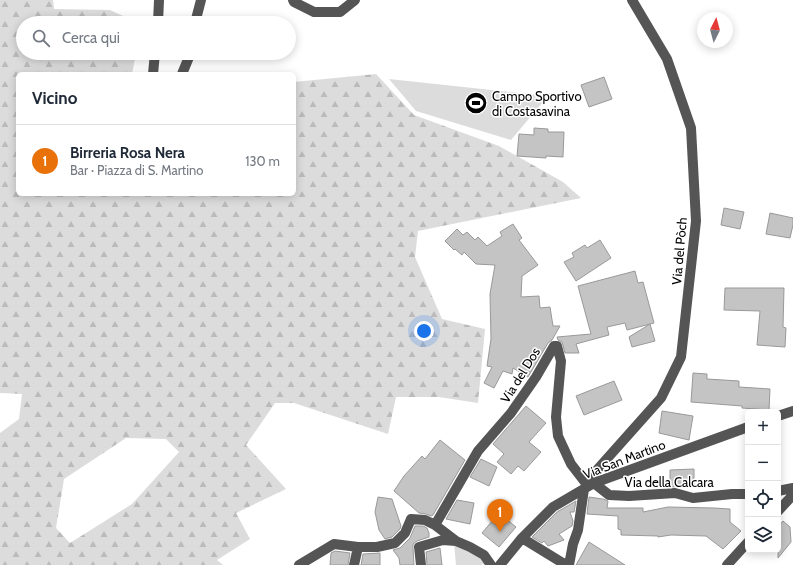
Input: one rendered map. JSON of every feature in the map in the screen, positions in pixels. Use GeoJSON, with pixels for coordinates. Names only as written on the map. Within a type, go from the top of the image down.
{"type":"FeatureCollection","features":[{"type":"Feature","properties":{"kind":"street"},"geometry":{"type":"LineString","coordinates":[[158,16],[159,0]]}},
{"type":"Feature","properties":{"kind":"street"},"geometry":{"type":"LineString","coordinates":[[197,16],[201,0]]}},
{"type":"Feature","properties":{"kind":"street"},"geometry":{"type":"LineString","coordinates":[[293,0],[294,2],[314,12],[340,12],[355,0]]}},
{"type":"Feature","properties":{"kind":"street","name":"Via del Pòch"},"geometry":{"type":"LineString","coordinates":[[589,486],[596,471],[661,398],[681,357],[696,221],[690,128],[666,59],[632,0]]}},
{"type":"Feature","properties":{"kind":"street"},"geometry":{"type":"LineString","coordinates":[[153,72],[154,60]]}},
{"type":"Feature","properties":{"kind":"street"},"geometry":{"type":"LineString","coordinates":[[183,72],[188,60]]}},
{"type":"Feature","properties":{"kind":"street","name":"Via del Dos"},"geometry":{"type":"LineString","coordinates":[[435,525],[478,451],[511,413],[536,377],[554,346],[557,346],[561,361],[556,417],[558,436],[571,464],[589,486]]}},
{"type":"Feature","properties":{"kind":"street"},"geometry":{"type":"LineString","coordinates":[[781,415],[793,411]]}},
{"type":"Feature","properties":{"kind":"street","name":"Via San Martino"},"geometry":{"type":"LineString","coordinates":[[500,565],[522,538],[553,507],[589,486],[745,428]]}},
{"type":"Feature","properties":{"kind":"street"},"geometry":{"type":"LineString","coordinates":[[569,565],[573,544],[589,486]]}},
{"type":"Feature","properties":{"kind":"street","name":"Via della Calcara"},"geometry":{"type":"LineString","coordinates":[[589,486],[609,495],[629,496],[675,493],[694,498],[745,494]]}},
{"type":"Feature","properties":{"kind":"street"},"geometry":{"type":"LineString","coordinates":[[781,490],[793,488]]}},
{"type":"Feature","properties":{"kind":"street"},"geometry":{"type":"LineString","coordinates":[[781,508],[793,495]]}},
{"type":"Feature","properties":{"kind":"street"},"geometry":{"type":"LineString","coordinates":[[299,565],[334,544],[358,547],[377,547],[395,543],[405,533],[411,520],[425,520],[435,525],[456,541],[484,555],[491,565]]}},
{"type":"Feature","properties":{"kind":"street"},"geometry":{"type":"LineString","coordinates":[[522,538],[566,565]]}},
{"type":"Feature","properties":{"kind":"street"},"geometry":{"type":"LineString","coordinates":[[421,565],[419,547],[443,540],[456,541]]}},
{"type":"Feature","properties":{"kind":"street"},"geometry":{"type":"LineString","coordinates":[[727,565],[745,545]]}},
{"type":"Feature","properties":{"kind":"street"},"geometry":{"type":"LineString","coordinates":[[354,565],[358,547]]}},
{"type":"Feature","properties":{"kind":"green space"},"geometry":{"type":"Polygon","coordinates":[[[0,0],[53,0],[54,9],[110,10],[123,16],[16,16],[16,60],[135,60],[132,72],[16,72],[16,196],[296,196],[296,82],[376,74],[414,115],[499,146],[563,182],[581,198],[418,231],[415,257],[442,319],[485,329],[478,403],[439,397],[396,397],[388,434],[294,403],[275,403],[246,445],[286,489],[236,513],[250,539],[217,560],[223,565],[0,565],[0,433],[19,419],[22,394],[0,393],[0,0]],[[126,438],[64,479],[56,528],[70,543],[132,504],[179,452],[166,439],[126,438]]]}},
{"type":"Feature","properties":{"kind":"green space","name":"Campo Sportivo di Costasavina"},"geometry":{"type":"Polygon","coordinates":[[[389,79],[548,96],[511,140],[416,111],[389,79]]]}},
{"type":"Feature","properties":{"kind":"green space"},"geometry":{"type":"Polygon","coordinates":[[[454,543],[470,547],[488,563],[481,565],[456,565],[454,543]]]}},
{"type":"Feature","properties":{"kind":"building"},"geometry":{"type":"Polygon","coordinates":[[[604,77],[612,99],[589,107],[581,85],[604,77]]]}},
{"type":"Feature","properties":{"kind":"building"},"geometry":{"type":"Polygon","coordinates":[[[534,128],[548,129],[548,132],[564,132],[563,157],[546,156],[546,158],[517,156],[519,134],[534,135],[534,128]]]}},
{"type":"Feature","properties":{"kind":"building"},"geometry":{"type":"Polygon","coordinates":[[[724,208],[744,212],[740,229],[721,225],[724,208]]]}},
{"type":"Feature","properties":{"kind":"building"},"geometry":{"type":"Polygon","coordinates":[[[770,213],[793,218],[790,238],[766,234],[770,213]]]}},
{"type":"Feature","properties":{"kind":"building"},"geometry":{"type":"Polygon","coordinates":[[[513,224],[522,238],[519,240],[538,265],[522,276],[521,297],[539,296],[540,308],[550,307],[553,326],[560,326],[528,377],[513,368],[512,374],[503,371],[494,388],[484,383],[492,367],[487,366],[491,339],[490,294],[495,265],[476,264],[464,252],[462,255],[455,249],[454,250],[445,241],[457,229],[463,235],[467,232],[475,240],[478,237],[487,246],[502,236],[500,232],[513,224]]]}},
{"type":"Feature","properties":{"kind":"building"},"geometry":{"type":"Polygon","coordinates":[[[600,240],[611,258],[576,281],[564,262],[574,257],[572,253],[585,245],[587,248],[600,240]]]}},
{"type":"Feature","properties":{"kind":"building"},"geometry":{"type":"Polygon","coordinates":[[[635,271],[638,283],[643,282],[654,323],[627,330],[625,323],[607,327],[609,335],[576,344],[579,353],[565,353],[562,342],[558,340],[557,337],[591,334],[578,286],[635,271]]]}},
{"type":"Feature","properties":{"kind":"building"},"geometry":{"type":"Polygon","coordinates":[[[725,288],[784,288],[783,327],[786,328],[785,347],[757,345],[760,311],[724,310],[725,288]]]}},
{"type":"Feature","properties":{"kind":"building"},"geometry":{"type":"Polygon","coordinates":[[[650,324],[655,341],[632,347],[629,337],[650,324]]]}},
{"type":"Feature","properties":{"kind":"building"},"geometry":{"type":"Polygon","coordinates":[[[693,373],[707,374],[707,379],[739,381],[739,387],[770,389],[769,409],[742,408],[742,406],[691,402],[693,373]]]}},
{"type":"Feature","properties":{"kind":"building"},"geometry":{"type":"Polygon","coordinates":[[[614,381],[622,400],[584,415],[576,396],[614,381]]]}},
{"type":"Feature","properties":{"kind":"building"},"geometry":{"type":"Polygon","coordinates":[[[526,406],[546,423],[529,442],[541,452],[524,471],[518,466],[511,474],[497,462],[504,454],[493,444],[526,406]]]}},
{"type":"Feature","properties":{"kind":"building"},"geometry":{"type":"Polygon","coordinates":[[[662,411],[693,416],[689,440],[659,433],[662,411]]]}},
{"type":"Feature","properties":{"kind":"building"},"geometry":{"type":"Polygon","coordinates":[[[440,440],[465,460],[431,516],[419,513],[394,491],[404,476],[422,456],[425,459],[440,440]]]}},
{"type":"Feature","properties":{"kind":"building"},"geometry":{"type":"Polygon","coordinates":[[[481,459],[497,467],[489,486],[470,477],[481,459]]]}},
{"type":"Feature","properties":{"kind":"building"},"geometry":{"type":"Polygon","coordinates":[[[694,469],[694,486],[670,487],[670,470],[694,469]]]}},
{"type":"Feature","properties":{"kind":"building"},"geometry":{"type":"Polygon","coordinates":[[[378,497],[392,499],[401,526],[392,537],[385,539],[379,530],[375,512],[378,497]]]}},
{"type":"Feature","properties":{"kind":"building"},"geometry":{"type":"Polygon","coordinates":[[[589,497],[608,501],[607,508],[643,508],[643,512],[668,507],[730,509],[730,522],[741,531],[723,549],[706,536],[671,535],[658,537],[621,535],[621,530],[618,529],[618,516],[587,514],[589,497]]]}},
{"type":"Feature","properties":{"kind":"building"},"geometry":{"type":"Polygon","coordinates":[[[457,500],[474,503],[470,524],[446,519],[457,500]]]}},
{"type":"Feature","properties":{"kind":"building"},"geometry":{"type":"Polygon","coordinates":[[[576,501],[574,512],[570,512],[573,521],[572,526],[559,534],[564,540],[548,546],[544,541],[542,543],[532,537],[557,512],[576,501]]]}},
{"type":"Feature","properties":{"kind":"building"},"geometry":{"type":"Polygon","coordinates":[[[499,513],[516,527],[499,547],[482,533],[499,513]]]}},
{"type":"Feature","properties":{"kind":"building"},"geometry":{"type":"Polygon","coordinates":[[[783,521],[790,527],[791,542],[778,558],[778,553],[781,553],[781,523],[783,521]]]}},
{"type":"Feature","properties":{"kind":"building"},"geometry":{"type":"Polygon","coordinates":[[[415,526],[423,526],[427,528],[429,537],[413,544],[414,565],[400,565],[399,558],[393,550],[400,548],[410,538],[415,526]]]}},
{"type":"Feature","properties":{"kind":"building"},"geometry":{"type":"Polygon","coordinates":[[[589,542],[625,565],[576,565],[589,542]]]}},
{"type":"Feature","properties":{"kind":"building"},"geometry":{"type":"Polygon","coordinates":[[[440,548],[442,565],[427,565],[426,552],[440,548]]]}},
{"type":"Feature","properties":{"kind":"building"},"geometry":{"type":"Polygon","coordinates":[[[335,551],[350,553],[348,565],[330,565],[331,553],[335,551]]]}},
{"type":"Feature","properties":{"kind":"building"},"geometry":{"type":"Polygon","coordinates":[[[380,553],[380,565],[361,565],[363,554],[380,553]]]}},
{"type":"Feature","properties":{"kind":"place","name":"Campo Sportivo di Costasavina"},"geometry":{"type":"Point","coordinates":[476,103]}},
{"type":"Feature","properties":{"kind":"place","name":"Birreria Rosa Nera"},"geometry":{"type":"Point","coordinates":[500,532]}}]}
